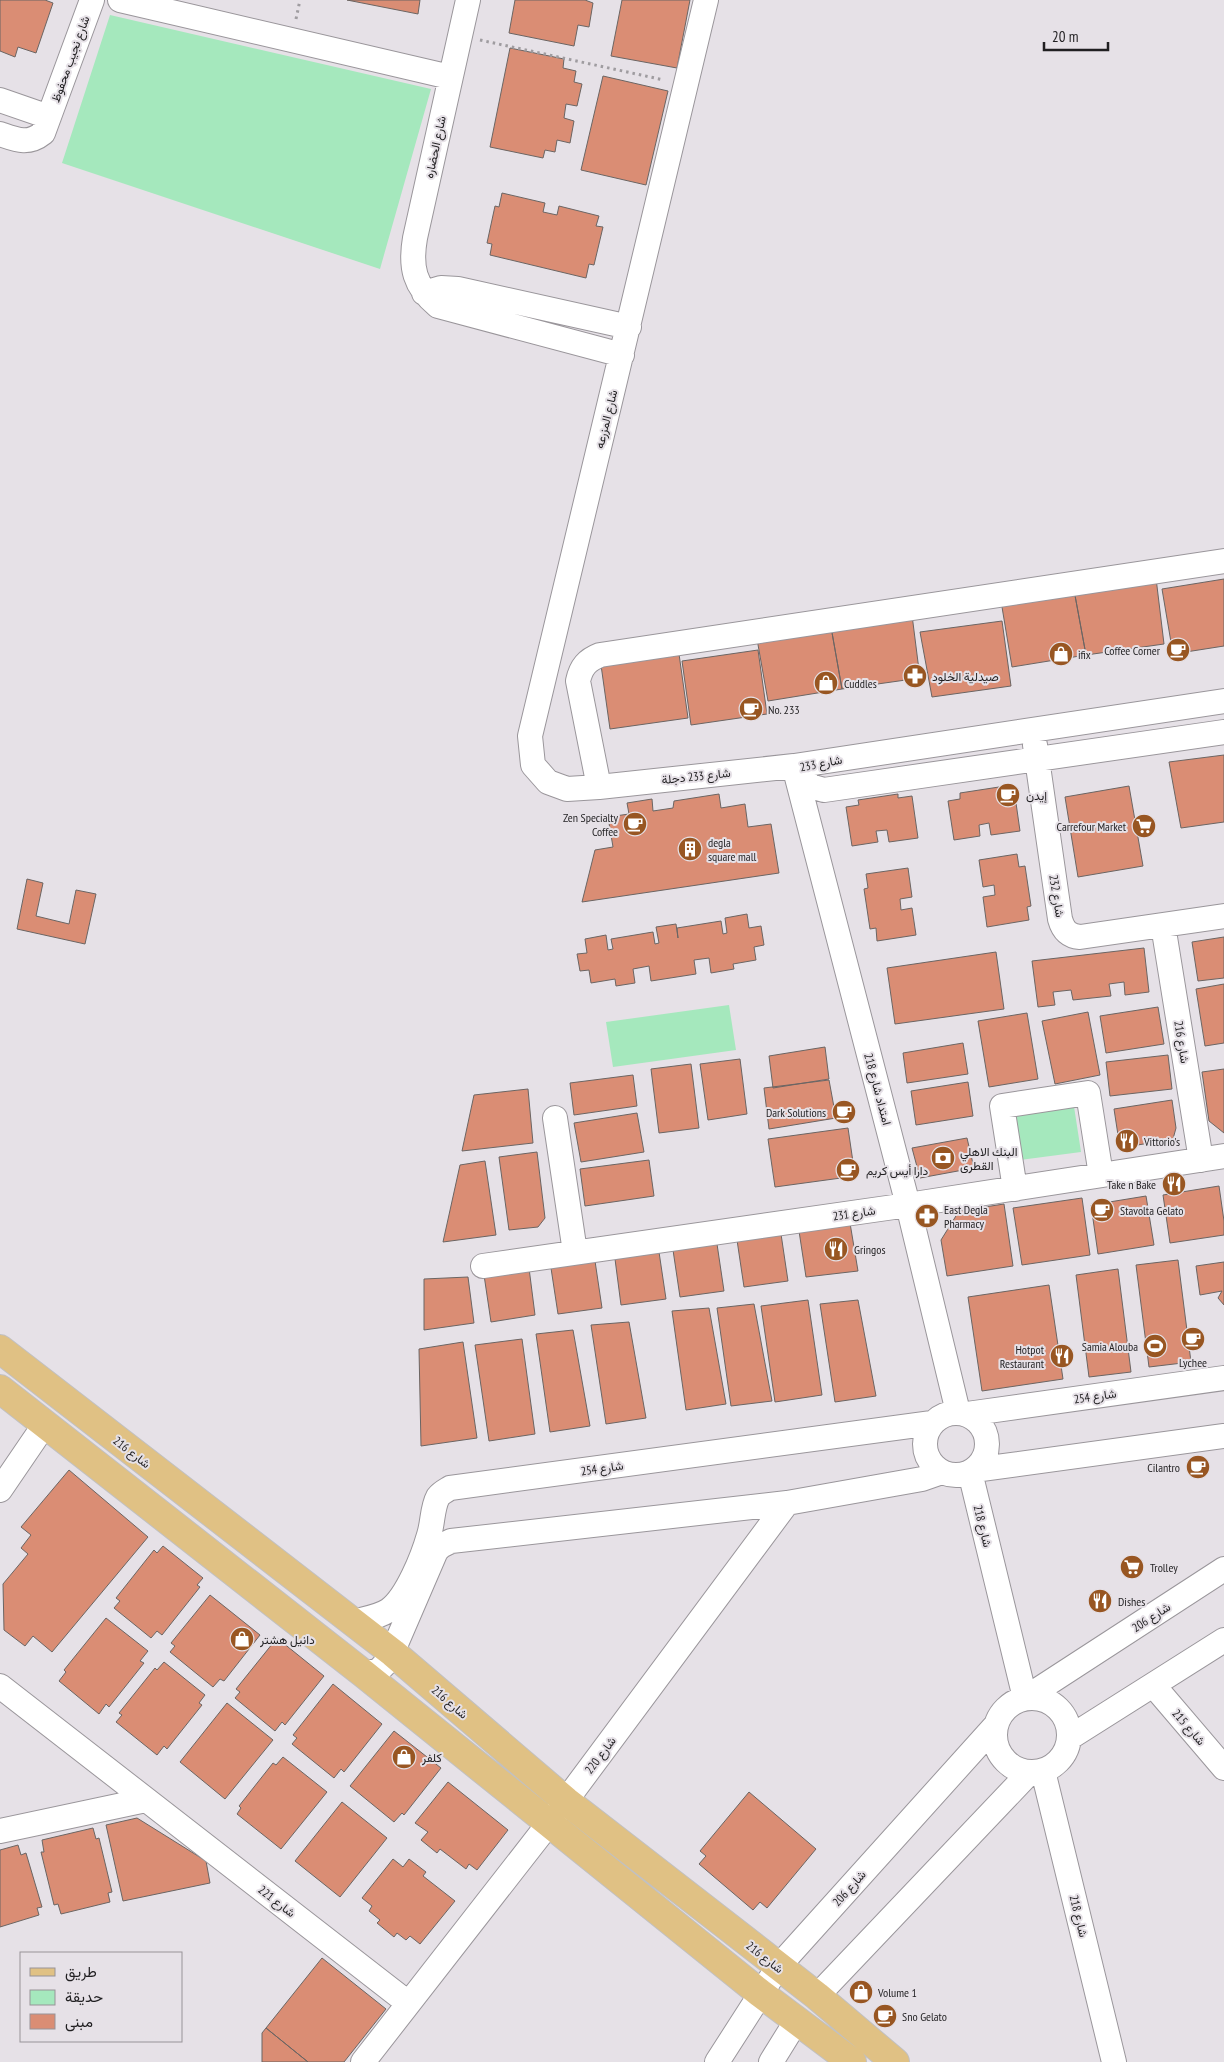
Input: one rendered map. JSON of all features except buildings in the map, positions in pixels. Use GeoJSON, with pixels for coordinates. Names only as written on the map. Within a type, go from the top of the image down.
{"type":"FeatureCollection","features":[{"type":"Feature","properties":{"kind":"main road","name":"شارع 216"},"geometry":{"type":"LineString","coordinates":[[0,1349],[393,1653],[558,1812],[760,1993],[852,2062]]}},
{"type":"Feature","properties":{"kind":"main road","name":"شارع 216"},"geometry":{"type":"LineString","coordinates":[[0,1389],[364,1674],[778,1967],[817,1996],[895,2062]]}},
{"type":"Feature","properties":{"kind":"street","name":"شارع نجيب محفوظ"},"geometry":{"type":"LineString","coordinates":[[0,134],[26,142],[35,139],[43,132],[92,0]]}},
{"type":"Feature","properties":{"kind":"street"},"geometry":{"type":"LineString","coordinates":[[120,0],[450,77]]}},
{"type":"Feature","properties":{"kind":"street","name":"شارع الحضاره"},"geometry":{"type":"LineString","coordinates":[[468,0],[412,257],[415,276],[424,293],[438,306],[622,355]]}},
{"type":"Feature","properties":{"kind":"street","name":"شارع المزرعه"},"geometry":{"type":"LineString","coordinates":[[599,787],[567,789],[548,782],[533,765],[530,736],[706,0]]}},
{"type":"Feature","properties":{"kind":"street","name":"شارع نجيب محفوظ"},"geometry":{"type":"LineString","coordinates":[[0,100],[49,117]]}},
{"type":"Feature","properties":{"kind":"street"},"geometry":{"type":"LineString","coordinates":[[424,293],[441,288],[458,288],[629,327]]}},
{"type":"Feature","properties":{"kind":"street"},"geometry":{"type":"LineString","coordinates":[[599,787],[578,681],[584,664],[600,655],[1224,561]]}},
{"type":"Feature","properties":{"kind":"street","name":"شارع 233"},"geometry":{"type":"LineString","coordinates":[[1224,701],[794,766],[810,786],[824,790],[1224,732]]}},
{"type":"Feature","properties":{"kind":"street","name":"شارع 232"},"geometry":{"type":"LineString","coordinates":[[1032,729],[1060,920],[1064,930],[1080,937],[1224,916]]}},
{"type":"Feature","properties":{"kind":"street","name":"شارع 233 دجلة"},"geometry":{"type":"LineString","coordinates":[[599,787],[794,766]]}},
{"type":"Feature","properties":{"kind":"street","name":"امتداد شارع 218"},"geometry":{"type":"LineString","coordinates":[[794,766],[962,1413]]}},
{"type":"Feature","properties":{"kind":"street","name":"شارع 216"},"geometry":{"type":"LineString","coordinates":[[1163,925],[1201,1160]]}},
{"type":"Feature","properties":{"kind":"street"},"geometry":{"type":"LineString","coordinates":[[1015,1189],[1002,1106],[1088,1093],[1101,1175]]}},
{"type":"Feature","properties":{"kind":"street"},"geometry":{"type":"LineString","coordinates":[[555,1118],[575,1252]]}},
{"type":"Feature","properties":{"kind":"street","name":"شارع 231"},"geometry":{"type":"LineString","coordinates":[[483,1266],[908,1205],[1224,1156]]}},
{"type":"Feature","properties":{"kind":"street","name":"شارع 254"},"geometry":{"type":"LineString","coordinates":[[962,1413],[1224,1378]]}},
{"type":"Feature","properties":{"kind":"street"},"geometry":{"type":"LineString","coordinates":[[972,1471],[984,1456],[986,1440],[980,1424],[962,1413],[948,1413],[939,1417],[927,1431],[925,1450],[928,1459],[942,1472],[951,1475],[1224,1436]]}},
{"type":"Feature","properties":{"kind":"street","name":"شارع 254"},"geometry":{"type":"LineString","coordinates":[[352,1622],[380,1614],[394,1606],[405,1590],[422,1554],[429,1535],[437,1499],[441,1493],[450,1488],[932,1423]]}},
{"type":"Feature","properties":{"kind":"street"},"geometry":{"type":"LineString","coordinates":[[0,1490],[45,1424]]}},
{"type":"Feature","properties":{"kind":"street","name":"شارع 218"},"geometry":{"type":"LineString","coordinates":[[972,1471],[1026,1697]]}},
{"type":"Feature","properties":{"kind":"street"},"geometry":{"type":"LineString","coordinates":[[364,1674],[385,1665],[393,1653],[436,1551],[445,1543],[787,1503],[922,1479],[942,1472]]}},
{"type":"Feature","properties":{"kind":"street","name":"شارع 220"},"geometry":{"type":"LineString","coordinates":[[363,2062],[558,1812],[787,1503]]}},
{"type":"Feature","properties":{"kind":"street","name":"شارع 206"},"geometry":{"type":"LineString","coordinates":[[1026,1697],[1224,1569]]}},
{"type":"Feature","properties":{"kind":"street"},"geometry":{"type":"LineString","coordinates":[[1070,1738],[1224,1640]]}},
{"type":"Feature","properties":{"kind":"street","name":"شارع 221"},"geometry":{"type":"LineString","coordinates":[[0,1686],[408,2003]]}},
{"type":"Feature","properties":{"kind":"street","name":"شارع 215"},"geometry":{"type":"LineString","coordinates":[[1154,1686],[1224,1768]]}},
{"type":"Feature","properties":{"kind":"street"},"geometry":{"type":"LineString","coordinates":[[1026,1697],[1040,1698],[1052,1703],[1062,1712],[1068,1724],[1070,1738],[1067,1749],[1053,1766],[1036,1772],[1019,1770],[1009,1765],[997,1748],[994,1737],[995,1726],[1006,1707],[1026,1697]]}},
{"type":"Feature","properties":{"kind":"street","name":"شارع 206"},"geometry":{"type":"LineString","coordinates":[[717,2062],[778,1967],[995,1726]]}},
{"type":"Feature","properties":{"kind":"street"},"geometry":{"type":"LineString","coordinates":[[817,1996],[1036,1772]]}},
{"type":"Feature","properties":{"kind":"street","name":"شارع 218"},"geometry":{"type":"LineString","coordinates":[[1036,1772],[1114,2062]]}},
{"type":"Feature","properties":{"kind":"street"},"geometry":{"type":"LineString","coordinates":[[0,1831],[146,1800]]}},
{"type":"Feature","properties":{"kind":"street"},"geometry":{"type":"LineString","coordinates":[[771,2062],[797,2020]]}},
{"type":"Feature","properties":{"kind":"path"},"geometry":{"type":"LineString","coordinates":[[460,36],[686,85]]}},
{"type":"Feature","properties":{"kind":"green space"},"geometry":{"type":"Polygon","coordinates":[[[110,15],[431,89],[380,269],[62,163],[110,15]]]}},
{"type":"Feature","properties":{"kind":"green space"},"geometry":{"type":"Polygon","coordinates":[[[729,1005],[736,1050],[613,1067],[606,1022],[729,1005]]]}},
{"type":"Feature","properties":{"kind":"green space"},"geometry":{"type":"Polygon","coordinates":[[[1073,1100],[1081,1152],[1020,1160],[1013,1109],[1073,1100]]]}},
{"type":"Feature","properties":{"kind":"place","name":"Coffee Corner"},"geometry":{"type":"Point","coordinates":[1178,650]}},
{"type":"Feature","properties":{"kind":"place","name":"ifix"},"geometry":{"type":"Point","coordinates":[1061,654]}},
{"type":"Feature","properties":{"kind":"place","name":"صيدلية الخلود"},"geometry":{"type":"Point","coordinates":[915,676]}},
{"type":"Feature","properties":{"kind":"place","name":"Cuddles"},"geometry":{"type":"Point","coordinates":[826,683]}},
{"type":"Feature","properties":{"kind":"place","name":"No. 233"},"geometry":{"type":"Point","coordinates":[751,709]}},
{"type":"Feature","properties":{"kind":"place","name":"إيدن"},"geometry":{"type":"Point","coordinates":[1008,795]}},
{"type":"Feature","properties":{"kind":"place","name":"Zen Specialty Coffee"},"geometry":{"type":"Point","coordinates":[635,824]}},
{"type":"Feature","properties":{"kind":"place","name":"Carrefour Market"},"geometry":{"type":"Point","coordinates":[1144,826]}},
{"type":"Feature","properties":{"kind":"place","name":"degla square mall"},"geometry":{"type":"Point","coordinates":[690,849]}},
{"type":"Feature","properties":{"kind":"place","name":"Dark Solutions"},"geometry":{"type":"Point","coordinates":[844,1112]}},
{"type":"Feature","properties":{"kind":"place","name":"Vittorio's"},"geometry":{"type":"Point","coordinates":[1127,1141]}},
{"type":"Feature","properties":{"kind":"place","name":"البنك الاهلي القطرى"},"geometry":{"type":"Point","coordinates":[943,1158]}},
{"type":"Feature","properties":{"kind":"place","name":"دارا أيس كريم"},"geometry":{"type":"Point","coordinates":[848,1170]}},
{"type":"Feature","properties":{"kind":"place","name":"Take n Bake"},"geometry":{"type":"Point","coordinates":[1174,1184]}},
{"type":"Feature","properties":{"kind":"place","name":"Stavolta Gelato"},"geometry":{"type":"Point","coordinates":[1102,1210]}},
{"type":"Feature","properties":{"kind":"place","name":"East Degla Pharmacy"},"geometry":{"type":"Point","coordinates":[927,1216]}},
{"type":"Feature","properties":{"kind":"place","name":"Gringos"},"geometry":{"type":"Point","coordinates":[836,1249]}},
{"type":"Feature","properties":{"kind":"place","name":"Lychee"},"geometry":{"type":"Point","coordinates":[1193,1339]}},
{"type":"Feature","properties":{"kind":"place","name":"Samia Alouba"},"geometry":{"type":"Point","coordinates":[1155,1346]}},
{"type":"Feature","properties":{"kind":"place","name":"Hotpot Restaurant"},"geometry":{"type":"Point","coordinates":[1062,1356]}},
{"type":"Feature","properties":{"kind":"place","name":"Cilantro"},"geometry":{"type":"Point","coordinates":[1198,1467]}},
{"type":"Feature","properties":{"kind":"place","name":"Trolley"},"geometry":{"type":"Point","coordinates":[1132,1567]}},
{"type":"Feature","properties":{"kind":"place","name":"Dishes"},"geometry":{"type":"Point","coordinates":[1100,1601]}},
{"type":"Feature","properties":{"kind":"place","name":"دانيل هشتر"},"geometry":{"type":"Point","coordinates":[242,1639]}},
{"type":"Feature","properties":{"kind":"place","name":"كلفر"},"geometry":{"type":"Point","coordinates":[404,1757]}},
{"type":"Feature","properties":{"kind":"place","name":"Volume 1"},"geometry":{"type":"Point","coordinates":[861,1992]}},
{"type":"Feature","properties":{"kind":"place","name":"Sno Gelato"},"geometry":{"type":"Point","coordinates":[885,2016]}}]}
